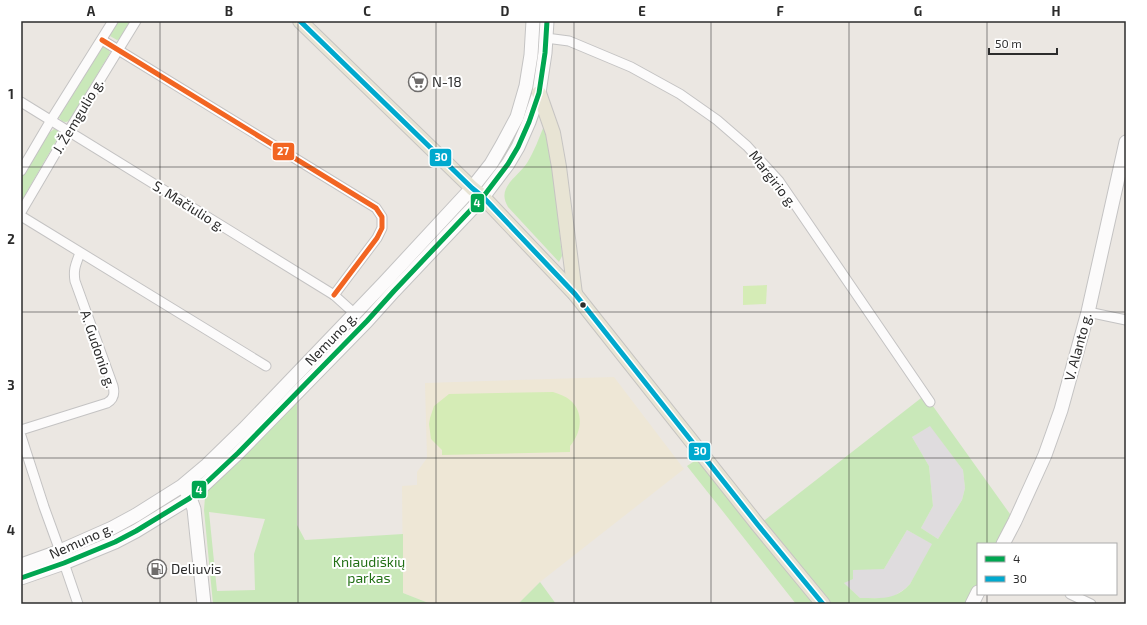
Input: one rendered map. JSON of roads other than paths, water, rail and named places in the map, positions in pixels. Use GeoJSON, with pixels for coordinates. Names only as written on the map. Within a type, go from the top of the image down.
{"type":"FeatureCollection","features":[{"type":"Feature","properties":{"kind":"main road"},"geometry":{"type":"LineString","coordinates":[[300,21],[472,188],[484,197],[574,294],[758,525],[823,604]]}},
{"type":"Feature","properties":{"kind":"main road","name":"Nemuno g."},"geometry":{"type":"LineString","coordinates":[[21,578],[62,557],[136,515],[182,486],[207,465],[244,429],[355,314],[472,188],[491,164],[499,151],[520,107],[526,86],[531,55],[533,21]]}},
{"type":"Feature","properties":{"kind":"main road","name":"Nemuno g."},"geometry":{"type":"LineString","coordinates":[[21,565],[95,551],[136,531],[190,498],[238,453],[367,321],[484,197],[508,164],[518,147],[529,122],[539,93],[547,21]]}},
{"type":"Feature","properties":{"kind":"main road"},"geometry":{"type":"LineString","coordinates":[[539,93],[553,133],[559,167],[574,294]]}},
{"type":"Feature","properties":{"kind":"main road","name":"V. Alanto g."},"geometry":{"type":"LineString","coordinates":[[1004,543],[1047,447],[1061,410],[1088,312],[1126,142]]}},
{"type":"Feature","properties":{"kind":"main road"},"geometry":{"type":"LineString","coordinates":[[182,486],[190,498],[194,509],[204,604]]}},
{"type":"Feature","properties":{"kind":"main road"},"geometry":{"type":"LineString","coordinates":[[972,604],[977,594]]}},
{"type":"Feature","properties":{"kind":"street","name":"J. Žemgulio g."},"geometry":{"type":"LineString","coordinates":[[21,171],[50,120],[113,21]]}},
{"type":"Feature","properties":{"kind":"street","name":"J. Žemgulio g."},"geometry":{"type":"LineString","coordinates":[[21,212],[136,21]]}},
{"type":"Feature","properties":{"kind":"street","name":"Margirio g."},"geometry":{"type":"LineString","coordinates":[[546,38],[569,41],[638,71],[680,94],[717,120],[747,146],[778,181],[930,402]]}},
{"type":"Feature","properties":{"kind":"street"},"geometry":{"type":"LineString","coordinates":[[102,40],[376,208],[382,217],[382,228],[334,295]]}},
{"type":"Feature","properties":{"kind":"street","name":"S. Mačiulio g."},"geometry":{"type":"LineString","coordinates":[[21,102],[334,295],[355,314]]}},
{"type":"Feature","properties":{"kind":"street"},"geometry":{"type":"LineString","coordinates":[[21,216],[266,366]]}},
{"type":"Feature","properties":{"kind":"street","name":"A. Gudonio g."},"geometry":{"type":"LineString","coordinates":[[21,430],[108,403],[113,397],[113,386],[75,281],[74,267],[80,253]]}},
{"type":"Feature","properties":{"kind":"street"},"geometry":{"type":"LineString","coordinates":[[1088,312],[1126,320]]}},
{"type":"Feature","properties":{"kind":"street"},"geometry":{"type":"LineString","coordinates":[[21,436],[78,604]]}},
{"type":"Feature","properties":{"kind":"street"},"geometry":{"type":"LineString","coordinates":[[1072,595],[1091,604]]}},
{"type":"Feature","properties":{"kind":"place","name":"N-18"},"geometry":{"type":"Point","coordinates":[418,82]}},
{"type":"Feature","properties":{"kind":"place","name":"Deliuvis"},"geometry":{"type":"Point","coordinates":[157,569]}},
{"type":"Feature","properties":{"kind":"park label","name":"Kniaudiškių parkas"},"geometry":{"type":"Point","coordinates":[369,570]}}]}
